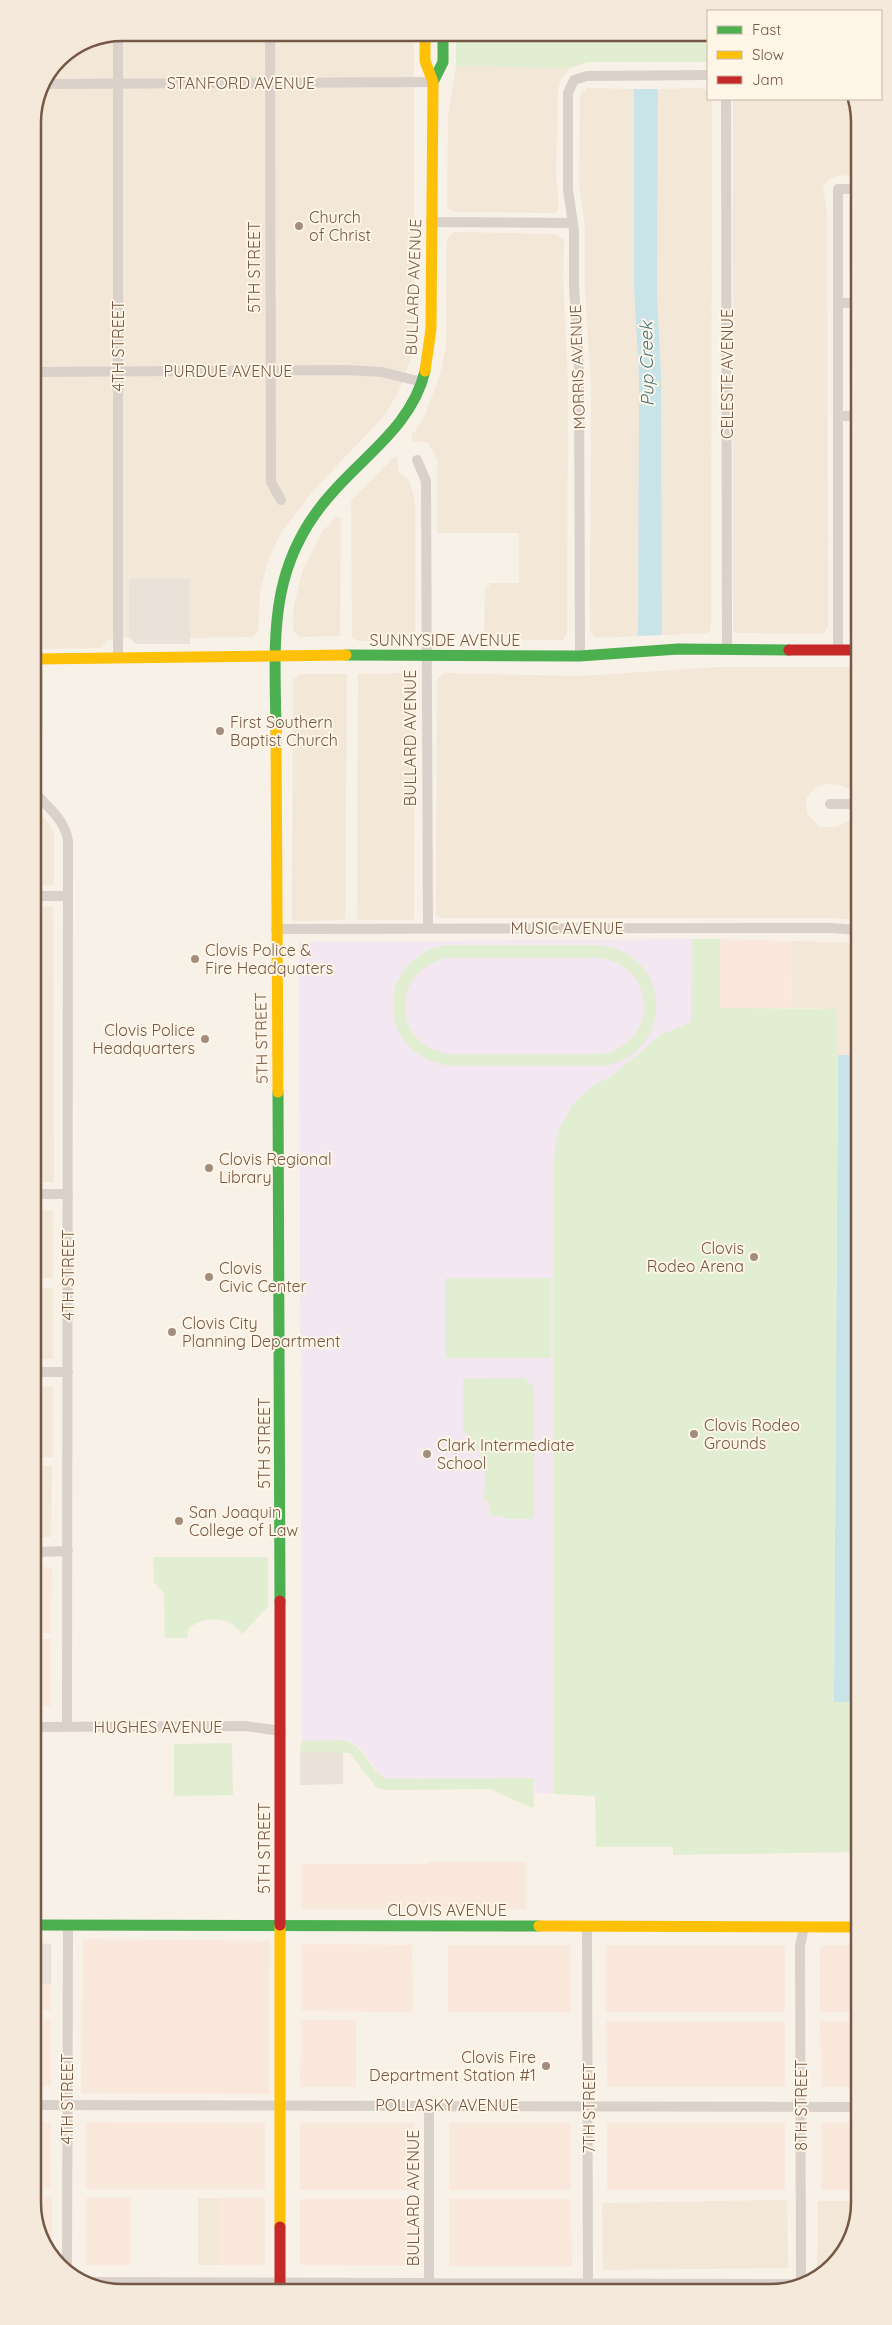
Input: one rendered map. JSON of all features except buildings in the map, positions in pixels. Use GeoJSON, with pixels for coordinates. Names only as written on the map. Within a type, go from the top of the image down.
{"type":"FeatureCollection","features":[{"type":"Feature","properties":{"kind":"main road","name":"BULLARD AVENUE"},"geometry":{"type":"LineString","coordinates":[[274,655],[277,600],[283,575],[294,549],[311,520],[333,493],[394,430],[407,413],[422,382],[428,359],[431,329],[433,82],[425,61],[425,41]]}},
{"type":"Feature","properties":{"kind":"main road","name":"BULLARD AVENUE"},"geometry":{"type":"LineString","coordinates":[[433,82],[444,62],[443,41]]}},
{"type":"Feature","properties":{"kind":"main road","name":"SUNNYSIDE AVENUE"},"geometry":{"type":"LineString","coordinates":[[41,659],[274,655],[426,657],[580,656],[678,649],[727,648],[851,650]]}},
{"type":"Feature","properties":{"kind":"main road","name":"5TH STREET"},"geometry":{"type":"LineString","coordinates":[[274,655],[281,1731],[280,2284]]}},
{"type":"Feature","properties":{"kind":"main road","name":"CLOVIS AVENUE"},"geometry":{"type":"LineString","coordinates":[[41,1925],[851,1927]]}},
{"type":"Feature","properties":{"kind":"street","name":"5TH STREET"},"geometry":{"type":"LineString","coordinates":[[270,41],[271,482],[281,500]]}},
{"type":"Feature","properties":{"kind":"street","name":"4TH STREET"},"geometry":{"type":"LineString","coordinates":[[118,42],[118,658]]}},
{"type":"Feature","properties":{"kind":"street","name":"MORRIS AVENUE"},"geometry":{"type":"LineString","coordinates":[[580,656],[579,371],[573,223],[568,190],[568,93],[574,80],[586,76],[707,75]]}},
{"type":"Feature","properties":{"kind":"street","name":"STANFORD AVENUE"},"geometry":{"type":"LineString","coordinates":[[51,84],[433,82]]}},
{"type":"Feature","properties":{"kind":"street","name":"CELESTE AVENUE"},"geometry":{"type":"LineString","coordinates":[[726,100],[727,648]]}},
{"type":"Feature","properties":{"kind":"street"},"geometry":{"type":"LineString","coordinates":[[838,650],[838,189],[851,189]]}},
{"type":"Feature","properties":{"kind":"street"},"geometry":{"type":"LineString","coordinates":[[431,222],[573,223]]}},
{"type":"Feature","properties":{"kind":"street"},"geometry":{"type":"LineString","coordinates":[[838,303],[851,303]]}},
{"type":"Feature","properties":{"kind":"street","name":"PURDUE AVENUE"},"geometry":{"type":"LineString","coordinates":[[41,372],[382,372],[422,382]]}},
{"type":"Feature","properties":{"kind":"street"},"geometry":{"type":"LineString","coordinates":[[838,416],[851,416]]}},
{"type":"Feature","properties":{"kind":"street","name":"BULLARD AVENUE"},"geometry":{"type":"LineString","coordinates":[[417,460],[426,481],[428,928]]}},
{"type":"Feature","properties":{"kind":"street","name":"4TH STREET"},"geometry":{"type":"LineString","coordinates":[[41,800],[63,824],[68,841],[67,1727]]}},
{"type":"Feature","properties":{"kind":"street"},"geometry":{"type":"LineString","coordinates":[[830,804],[851,804]]}},
{"type":"Feature","properties":{"kind":"street"},"geometry":{"type":"LineString","coordinates":[[41,896],[68,896]]}},
{"type":"Feature","properties":{"kind":"street","name":"MUSIC AVENUE"},"geometry":{"type":"LineString","coordinates":[[276,929],[851,929]]}},
{"type":"Feature","properties":{"kind":"street"},"geometry":{"type":"LineString","coordinates":[[41,1194],[68,1194]]}},
{"type":"Feature","properties":{"kind":"street"},"geometry":{"type":"LineString","coordinates":[[41,1372],[68,1372]]}},
{"type":"Feature","properties":{"kind":"street"},"geometry":{"type":"LineString","coordinates":[[41,1552],[68,1552]]}},
{"type":"Feature","properties":{"kind":"street","name":"HUGHES AVENUE"},"geometry":{"type":"LineString","coordinates":[[41,1727],[246,1726],[281,1731]]}},
{"type":"Feature","properties":{"kind":"street","name":"4TH STREET"},"geometry":{"type":"LineString","coordinates":[[67,2262],[68,1925]]}},
{"type":"Feature","properties":{"kind":"street","name":"7TH STREET"},"geometry":{"type":"LineString","coordinates":[[587,1926],[588,2284]]}},
{"type":"Feature","properties":{"kind":"street","name":"8TH STREET"},"geometry":{"type":"LineString","coordinates":[[801,2278],[800,1946],[804,1927]]}},
{"type":"Feature","properties":{"kind":"street","name":"POLLASKY AVENUE"},"geometry":{"type":"LineString","coordinates":[[41,2105],[851,2107]]}},
{"type":"Feature","properties":{"kind":"street","name":"BULLARD AVENUE"},"geometry":{"type":"LineString","coordinates":[[429,2105],[429,2284]]}},
{"type":"Feature","properties":{"kind":"street"},"geometry":{"type":"LineString","coordinates":[[109,2283],[155,2284]]}},
{"type":"Feature","properties":{"kind":"shaded area"},"geometry":{"type":"Polygon","coordinates":[[[122,41],[414,41],[414,326],[411,359],[398,393],[384,416],[312,492],[280,534],[267,564],[260,591],[258,631],[252,637],[190,638],[190,579],[129,580],[129,637],[108,640],[100,648],[41,649],[41,117],[47,91],[65,65],[77,55],[91,47],[106,43],[122,41]]]}},
{"type":"Feature","properties":{"kind":"shaded area"},"geometry":{"type":"Polygon","coordinates":[[[456,66],[570,68],[561,79],[558,90],[556,176],[559,208],[555,213],[453,212],[447,207],[448,116],[456,66]]]}},
{"type":"Feature","properties":{"kind":"shaded area"},"geometry":{"type":"Polygon","coordinates":[[[587,88],[634,89],[634,288],[639,379],[638,636],[596,638],[590,631],[591,385],[585,291],[585,225],[579,186],[580,95],[587,88]]]}},
{"type":"Feature","properties":{"kind":"shaded area"},"geometry":{"type":"Polygon","coordinates":[[[703,88],[707,91],[707,100],[712,100],[711,630],[707,633],[662,635],[661,373],[657,295],[658,89],[703,88]]]}},
{"type":"Feature","properties":{"kind":"shaded area"},"geometry":{"type":"Polygon","coordinates":[[[733,100],[848,100],[851,122],[851,178],[844,175],[837,176],[826,182],[823,188],[827,213],[828,628],[823,634],[736,633],[733,630],[733,100]]]}},
{"type":"Feature","properties":{"kind":"shaded area"},"geometry":{"type":"Polygon","coordinates":[[[851,204],[851,290],[850,290],[849,206],[851,204]]]}},
{"type":"Feature","properties":{"kind":"shaded area"},"geometry":{"type":"Polygon","coordinates":[[[454,232],[556,234],[564,240],[563,278],[568,382],[567,633],[563,640],[484,640],[485,587],[489,587],[489,583],[519,583],[519,533],[437,533],[437,460],[429,443],[412,441],[412,435],[424,418],[440,374],[446,347],[447,240],[454,232]]]}},
{"type":"Feature","properties":{"kind":"shaded area"},"geometry":{"type":"Polygon","coordinates":[[[851,317],[851,401],[850,400],[849,319],[851,317]]]}},
{"type":"Feature","properties":{"kind":"shaded area"},"geometry":{"type":"Polygon","coordinates":[[[851,430],[851,628],[849,627],[849,431],[851,430]]]}},
{"type":"Feature","properties":{"kind":"shaded area"},"geometry":{"type":"Polygon","coordinates":[[[397,457],[399,473],[409,480],[415,501],[415,633],[408,641],[358,641],[352,638],[351,501],[393,458],[397,457]]]}},
{"type":"Feature","properties":{"kind":"shaded area"},"geometry":{"type":"Polygon","coordinates":[[[337,516],[341,519],[340,636],[299,637],[293,630],[293,610],[303,569],[322,532],[337,516]]]}},
{"type":"Feature","properties":{"kind":"shaded area"},"geometry":{"type":"Polygon","coordinates":[[[129,579],[190,579],[190,644],[136,644],[129,637],[129,579]]]}},
{"type":"Feature","properties":{"kind":"shaded area"},"geometry":{"type":"Polygon","coordinates":[[[720,667],[851,667],[851,790],[840,785],[828,784],[816,787],[807,797],[806,805],[807,814],[820,827],[836,827],[851,820],[851,920],[441,918],[436,915],[437,679],[444,673],[578,676],[720,667]]]}},
{"type":"Feature","properties":{"kind":"shaded area"},"geometry":{"type":"Polygon","coordinates":[[[410,673],[415,678],[414,920],[357,920],[358,674],[410,673]]]}},
{"type":"Feature","properties":{"kind":"shaded area"},"geometry":{"type":"Polygon","coordinates":[[[300,674],[347,674],[345,920],[292,921],[293,680],[300,674]]]}},
{"type":"Feature","properties":{"kind":"shaded area"},"geometry":{"type":"Polygon","coordinates":[[[41,815],[50,825],[54,834],[54,885],[41,885],[41,815]]]}},
{"type":"Feature","properties":{"kind":"shaded area"},"geometry":{"type":"Polygon","coordinates":[[[41,907],[53,907],[54,1182],[41,1182],[41,907]]]}},
{"type":"Feature","properties":{"kind":"shaded area","name":"Clark Intermediate School"},"geometry":{"type":"Polygon","coordinates":[[[692,939],[692,1022],[662,1034],[614,1074],[591,1087],[553,1167],[554,1794],[534,1793],[533,1778],[388,1779],[382,1777],[360,1748],[351,1742],[302,1741],[299,942],[692,939]]]}},
{"type":"Feature","properties":{"kind":"shaded area"},"geometry":{"type":"Polygon","coordinates":[[[720,939],[791,941],[792,1008],[720,1008],[720,939]]]}},
{"type":"Feature","properties":{"kind":"shaded area"},"geometry":{"type":"Polygon","coordinates":[[[791,941],[851,943],[851,1055],[838,1055],[838,1009],[792,1008],[791,941]]]}},
{"type":"Feature","properties":{"kind":"shaded area"},"geometry":{"type":"Polygon","coordinates":[[[41,1210],[53,1211],[53,1278],[41,1278],[41,1210]]]}},
{"type":"Feature","properties":{"kind":"shaded area"},"geometry":{"type":"Polygon","coordinates":[[[41,1288],[53,1288],[53,1359],[41,1359],[41,1288]]]}},
{"type":"Feature","properties":{"kind":"shaded area"},"geometry":{"type":"Polygon","coordinates":[[[41,1387],[53,1387],[53,1457],[41,1457],[41,1387]]]}},
{"type":"Feature","properties":{"kind":"shaded area"},"geometry":{"type":"Polygon","coordinates":[[[41,1466],[52,1466],[51,1537],[41,1537],[41,1466]]]}},
{"type":"Feature","properties":{"kind":"shaded area"},"geometry":{"type":"Polygon","coordinates":[[[41,1567],[52,1567],[51,1633],[41,1633],[41,1567]]]}},
{"type":"Feature","properties":{"kind":"shaded area"},"geometry":{"type":"Polygon","coordinates":[[[41,1639],[51,1639],[51,1706],[41,1706],[41,1639]]]}},
{"type":"Feature","properties":{"kind":"shaded area"},"geometry":{"type":"Polygon","coordinates":[[[300,1752],[343,1752],[343,1784],[300,1785],[300,1752]]]}},
{"type":"Feature","properties":{"kind":"shaded area"},"geometry":{"type":"Polygon","coordinates":[[[428,1862],[526,1862],[526,1909],[301,1909],[301,1864],[427,1864],[428,1862]]]}},
{"type":"Feature","properties":{"kind":"shaded area"},"geometry":{"type":"Polygon","coordinates":[[[83,1939],[270,1941],[269,2094],[81,2093],[83,1939]]]}},
{"type":"Feature","properties":{"kind":"shaded area"},"geometry":{"type":"Polygon","coordinates":[[[41,1943],[51,1944],[51,1984],[41,1984],[41,1943]]]}},
{"type":"Feature","properties":{"kind":"shaded area"},"geometry":{"type":"Polygon","coordinates":[[[301,1944],[412,1945],[413,2012],[301,2011],[301,1944]]]}},
{"type":"Feature","properties":{"kind":"shaded area"},"geometry":{"type":"Polygon","coordinates":[[[448,1945],[570,1945],[571,2012],[448,2012],[448,1945]]]}},
{"type":"Feature","properties":{"kind":"shaded area"},"geometry":{"type":"Polygon","coordinates":[[[608,1945],[782,1945],[785,1947],[785,2012],[606,2012],[606,1947],[608,1945]]]}},
{"type":"Feature","properties":{"kind":"shaded area"},"geometry":{"type":"Polygon","coordinates":[[[824,1945],[851,1945],[851,2012],[820,2012],[820,1949],[824,1945]]]}},
{"type":"Feature","properties":{"kind":"shaded area"},"geometry":{"type":"Polygon","coordinates":[[[41,1984],[51,1984],[51,2010],[41,2010],[41,1984]]]}},
{"type":"Feature","properties":{"kind":"shaded area"},"geometry":{"type":"Polygon","coordinates":[[[41,2019],[51,2019],[51,2086],[41,2086],[41,2019]]]}},
{"type":"Feature","properties":{"kind":"shaded area"},"geometry":{"type":"Polygon","coordinates":[[[301,2020],[356,2020],[356,2087],[300,2087],[301,2020]]]}},
{"type":"Feature","properties":{"kind":"shaded area"},"geometry":{"type":"Polygon","coordinates":[[[606,2021],[785,2022],[785,2085],[783,2087],[607,2087],[606,2021]]]}},
{"type":"Feature","properties":{"kind":"shaded area"},"geometry":{"type":"Polygon","coordinates":[[[820,2021],[851,2021],[851,2087],[821,2086],[820,2021]]]}},
{"type":"Feature","properties":{"kind":"shaded area"},"geometry":{"type":"Polygon","coordinates":[[[41,2122],[51,2122],[51,2189],[41,2189],[41,2122]]]}},
{"type":"Feature","properties":{"kind":"shaded area"},"geometry":{"type":"Polygon","coordinates":[[[86,2122],[265,2123],[265,2189],[86,2189],[86,2122]]]}},
{"type":"Feature","properties":{"kind":"shaded area"},"geometry":{"type":"Polygon","coordinates":[[[300,2123],[414,2123],[414,2186],[411,2190],[300,2190],[300,2123]]]}},
{"type":"Feature","properties":{"kind":"shaded area"},"geometry":{"type":"Polygon","coordinates":[[[449,2123],[571,2123],[571,2190],[449,2190],[449,2123]]]}},
{"type":"Feature","properties":{"kind":"shaded area"},"geometry":{"type":"Polygon","coordinates":[[[607,2123],[785,2123],[785,2190],[607,2190],[607,2123]]]}},
{"type":"Feature","properties":{"kind":"shaded area"},"geometry":{"type":"Polygon","coordinates":[[[821,2123],[851,2123],[851,2190],[821,2190],[821,2123]]]}},
{"type":"Feature","properties":{"kind":"shaded area"},"geometry":{"type":"Polygon","coordinates":[[[41,2197],[52,2197],[52,2243],[44,2224],[41,2197]]]}},
{"type":"Feature","properties":{"kind":"shaded area"},"geometry":{"type":"Polygon","coordinates":[[[86,2198],[131,2198],[131,2265],[86,2265],[86,2198]]]}},
{"type":"Feature","properties":{"kind":"shaded area"},"geometry":{"type":"Polygon","coordinates":[[[198,2198],[220,2198],[220,2265],[198,2265],[198,2198]]]}},
{"type":"Feature","properties":{"kind":"shaded area"},"geometry":{"type":"Polygon","coordinates":[[[220,2198],[265,2198],[265,2265],[220,2265],[220,2198]]]}},
{"type":"Feature","properties":{"kind":"shaded area"},"geometry":{"type":"Polygon","coordinates":[[[300,2199],[415,2199],[415,2266],[300,2265],[300,2199]]]}},
{"type":"Feature","properties":{"kind":"shaded area"},"geometry":{"type":"Polygon","coordinates":[[[449,2199],[571,2199],[572,2266],[449,2266],[449,2199]]]}},
{"type":"Feature","properties":{"kind":"shaded area"},"geometry":{"type":"Polygon","coordinates":[[[787,2200],[788,2268],[603,2270],[602,2203],[787,2200]]]}},
{"type":"Feature","properties":{"kind":"shaded area"},"geometry":{"type":"Polygon","coordinates":[[[818,2201],[851,2201],[849,2219],[842,2239],[827,2260],[818,2267],[818,2201]]]}},
{"type":"Feature","properties":{"kind":"green space"},"geometry":{"type":"Polygon","coordinates":[[[456,41],[707,41],[707,62],[588,62],[570,68],[456,66],[456,41]]]}},
{"type":"Feature","properties":{"kind":"green space"},"geometry":{"type":"Polygon","coordinates":[[[41,669],[43,669],[43,730],[41,730],[41,669]]]}},
{"type":"Feature","properties":{"kind":"green space","name":"Clovis Rodeo Grounds"},"geometry":{"type":"Polygon","coordinates":[[[692,939],[720,939],[720,1008],[838,1009],[834,1701],[851,1702],[851,1852],[673,1855],[673,1847],[596,1847],[595,1796],[554,1794],[553,1167],[557,1133],[573,1104],[591,1087],[614,1074],[662,1034],[691,1022],[692,939]]]}},
{"type":"Feature","properties":{"kind":"green space"},"geometry":{"type":"Polygon","coordinates":[[[444,945],[597,945],[622,951],[640,964],[651,981],[656,1001],[654,1022],[645,1041],[629,1056],[606,1066],[452,1066],[427,1059],[409,1047],[398,1029],[393,1009],[395,989],[404,970],[420,955],[444,945]],[[446,958],[427,966],[414,978],[407,993],[405,1009],[409,1025],[418,1039],[432,1049],[452,1054],[603,1054],[622,1046],[635,1034],[642,1019],[644,1003],[640,987],[631,973],[617,963],[597,958],[446,958]]]}},
{"type":"Feature","properties":{"kind":"green space"},"geometry":{"type":"Polygon","coordinates":[[[445,1278],[551,1278],[551,1358],[445,1358],[445,1278]]]}},
{"type":"Feature","properties":{"kind":"green space"},"geometry":{"type":"Polygon","coordinates":[[[524,1378],[534,1387],[534,1519],[504,1519],[503,1517],[490,1515],[490,1504],[483,1499],[485,1471],[483,1462],[476,1445],[463,1431],[463,1379],[524,1378]]]}},
{"type":"Feature","properties":{"kind":"green space"},"geometry":{"type":"Polygon","coordinates":[[[153,1557],[268,1557],[268,1607],[242,1634],[232,1624],[214,1619],[198,1622],[193,1625],[189,1628],[187,1638],[165,1638],[164,1593],[154,1582],[153,1557]]]}},
{"type":"Feature","properties":{"kind":"green space"},"geometry":{"type":"Polygon","coordinates":[[[343,1740],[358,1748],[376,1771],[388,1779],[533,1778],[534,1806],[532,1808],[490,1789],[384,1790],[376,1787],[350,1753],[300,1752],[302,1741],[343,1740]]]}},
{"type":"Feature","properties":{"kind":"green space"},"geometry":{"type":"Polygon","coordinates":[[[232,1743],[233,1795],[174,1796],[174,1744],[232,1743]]]}},
{"type":"Feature","properties":{"kind":"water","name":"Pup Creek"},"geometry":{"type":"Polygon","coordinates":[[[634,89],[658,89],[657,295],[661,373],[662,635],[638,636],[639,379],[634,288],[634,89]]]}},
{"type":"Feature","properties":{"kind":"water"},"geometry":{"type":"Polygon","coordinates":[[[838,1055],[851,1055],[851,1702],[834,1702],[838,1055]]]}},
{"type":"Feature","properties":{"kind":"traffic: fast"},"geometry":{"type":"LineString","coordinates":[[433,82],[443,62],[443,41]]}},
{"type":"Feature","properties":{"kind":"traffic: fast"},"geometry":{"type":"LineString","coordinates":[[276,731],[275,666],[279,605],[285,576],[295,548],[311,520],[332,493],[399,423],[419,390],[425,371]]}},
{"type":"Feature","properties":{"kind":"traffic: fast"},"geometry":{"type":"LineString","coordinates":[[346,655],[580,656],[678,649],[789,650]]}},
{"type":"Feature","properties":{"kind":"traffic: fast"},"geometry":{"type":"LineString","coordinates":[[278,1092],[280,1601]]}},
{"type":"Feature","properties":{"kind":"traffic: fast"},"geometry":{"type":"LineString","coordinates":[[41,1925],[539,1926]]}},
{"type":"Feature","properties":{"kind":"traffic: slow"},"geometry":{"type":"LineString","coordinates":[[425,41],[425,61],[433,82],[431,329],[425,371]]}},
{"type":"Feature","properties":{"kind":"traffic: slow"},"geometry":{"type":"LineString","coordinates":[[41,659],[346,655]]}},
{"type":"Feature","properties":{"kind":"traffic: slow"},"geometry":{"type":"LineString","coordinates":[[276,731],[278,1092]]}},
{"type":"Feature","properties":{"kind":"traffic: slow"},"geometry":{"type":"LineString","coordinates":[[280,1925],[280,2227]]}},
{"type":"Feature","properties":{"kind":"traffic: slow"},"geometry":{"type":"LineString","coordinates":[[539,1926],[851,1927]]}},
{"type":"Feature","properties":{"kind":"traffic: jam"},"geometry":{"type":"LineString","coordinates":[[789,650],[851,650]]}},
{"type":"Feature","properties":{"kind":"traffic: jam"},"geometry":{"type":"LineString","coordinates":[[280,1601],[280,1925]]}},
{"type":"Feature","properties":{"kind":"traffic: jam"},"geometry":{"type":"LineString","coordinates":[[280,2227],[280,2284]]}},
{"type":"Feature","properties":{"kind":"place","name":"Church of Christ"},"geometry":{"type":"Point","coordinates":[299,226]}},
{"type":"Feature","properties":{"kind":"place","name":"First Southern Baptist Church"},"geometry":{"type":"Point","coordinates":[220,731]}},
{"type":"Feature","properties":{"kind":"place","name":"Clovis Police & Fire Headquaters"},"geometry":{"type":"Point","coordinates":[195,959]}},
{"type":"Feature","properties":{"kind":"place","name":"Clovis Police Headquarters"},"geometry":{"type":"Point","coordinates":[205,1039]}},
{"type":"Feature","properties":{"kind":"place","name":"Clovis Regional Library"},"geometry":{"type":"Point","coordinates":[209,1168]}},
{"type":"Feature","properties":{"kind":"place","name":"Clovis Rodeo Arena"},"geometry":{"type":"Point","coordinates":[754,1257]}},
{"type":"Feature","properties":{"kind":"place","name":"Clovis Civic Center"},"geometry":{"type":"Point","coordinates":[209,1277]}},
{"type":"Feature","properties":{"kind":"place","name":"Clovis City Planning Department"},"geometry":{"type":"Point","coordinates":[172,1332]}},
{"type":"Feature","properties":{"kind":"place","name":"Clovis Rodeo Grounds"},"geometry":{"type":"Point","coordinates":[694,1434]}},
{"type":"Feature","properties":{"kind":"place","name":"Clark Intermediate School"},"geometry":{"type":"Point","coordinates":[427,1454]}},
{"type":"Feature","properties":{"kind":"place","name":"San Joaquin College of Law"},"geometry":{"type":"Point","coordinates":[179,1521]}},
{"type":"Feature","properties":{"kind":"place","name":"Clovis Fire Department Station #1"},"geometry":{"type":"Point","coordinates":[546,2066]}}]}
